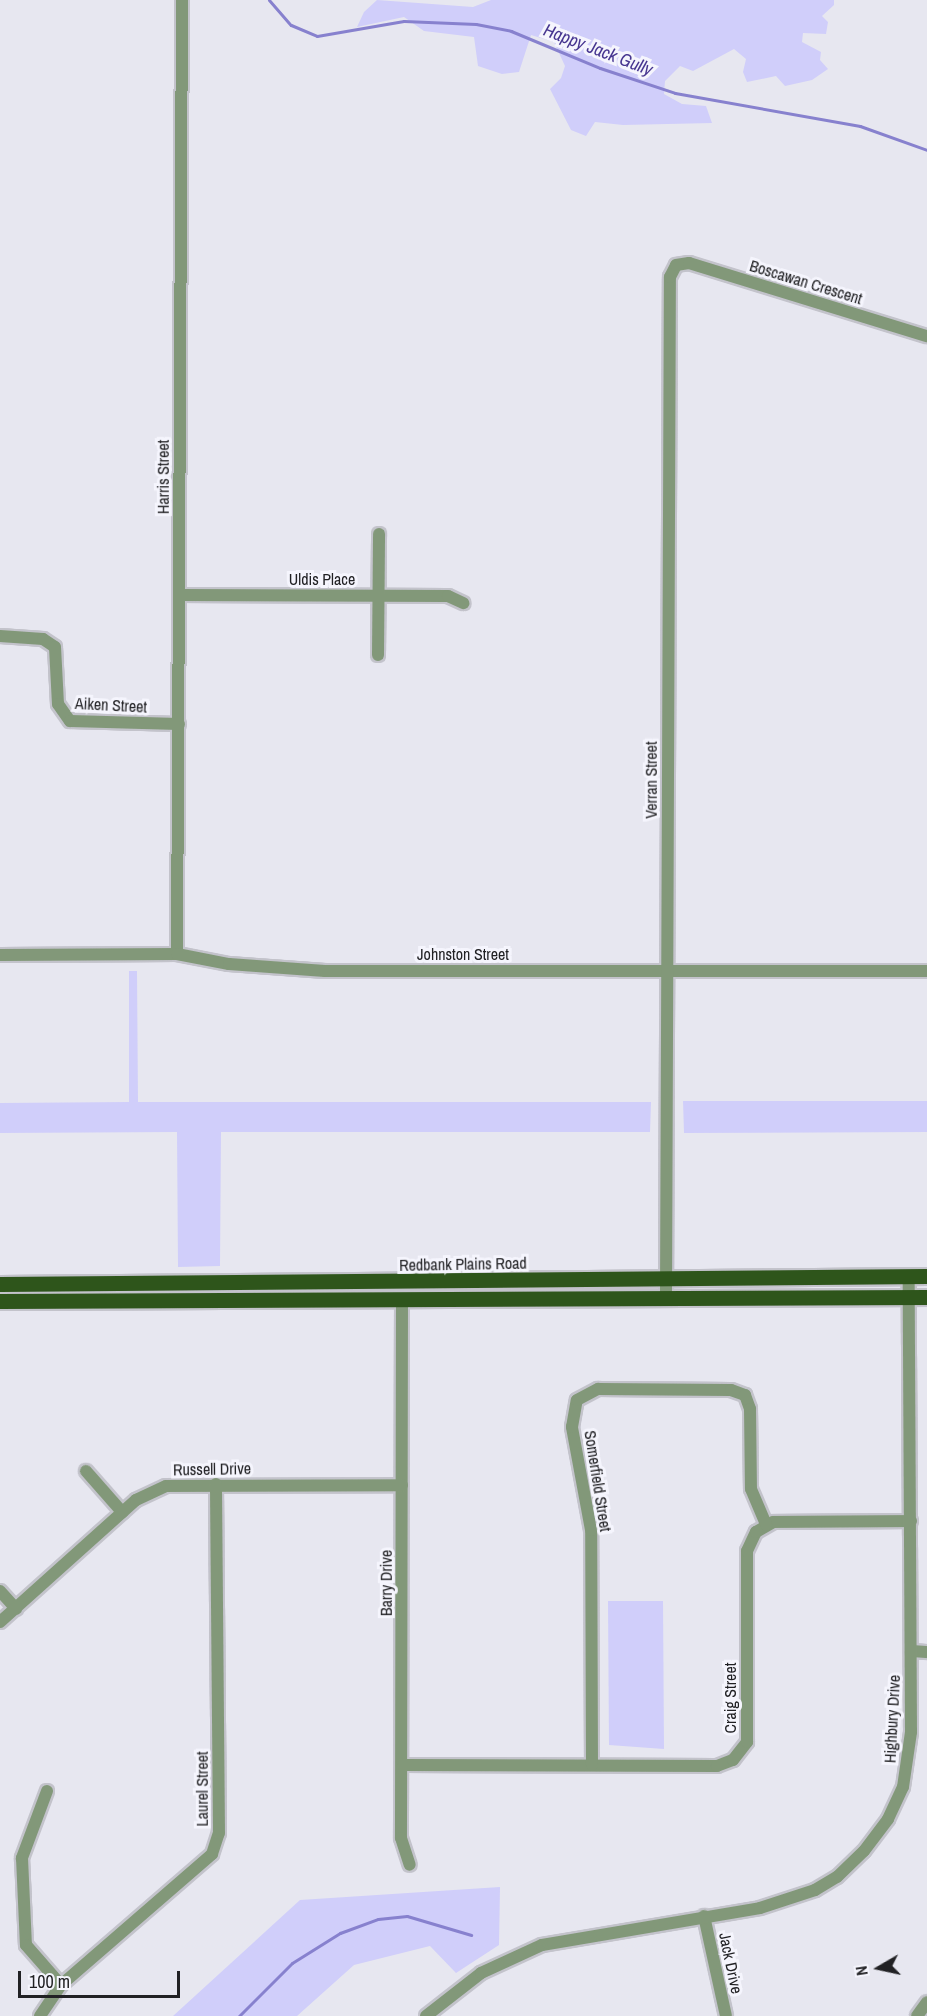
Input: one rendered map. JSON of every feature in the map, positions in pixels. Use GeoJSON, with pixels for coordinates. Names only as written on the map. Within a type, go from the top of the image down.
{"type":"FeatureCollection","features":[{"type":"Feature","properties":{"kind":"main road","name":"Redbank Plains Road"},"geometry":{"type":"LineString","coordinates":[[0,1284],[927,1276]]}},
{"type":"Feature","properties":{"kind":"main road","name":"Redbank Plains Road"},"geometry":{"type":"LineString","coordinates":[[0,1301],[666,1296],[927,1297]]}},
{"type":"Feature","properties":{"kind":"street","name":"Harris Street"},"geometry":{"type":"LineString","coordinates":[[177,954],[182,0]]}},
{"type":"Feature","properties":{"kind":"street","name":"Boscawan Crescent"},"geometry":{"type":"LineString","coordinates":[[676,266],[689,263],[927,336]]}},
{"type":"Feature","properties":{"kind":"street","name":"Verran Street"},"geometry":{"type":"LineString","coordinates":[[666,1296],[670,277],[676,266]]}},
{"type":"Feature","properties":{"kind":"street"},"geometry":{"type":"LineString","coordinates":[[378,655],[379,534]]}},
{"type":"Feature","properties":{"kind":"street","name":"Uldis Place"},"geometry":{"type":"LineString","coordinates":[[179,595],[448,596],[463,603]]}},
{"type":"Feature","properties":{"kind":"street","name":"Aiken Street"},"geometry":{"type":"LineString","coordinates":[[0,636],[44,639],[55,647],[59,660],[58,704],[70,721],[179,724]]}},
{"type":"Feature","properties":{"kind":"street","name":"Johnston Street"},"geometry":{"type":"LineString","coordinates":[[0,955],[177,954],[270,969],[927,971]]}},
{"type":"Feature","properties":{"kind":"street","name":"Highbury Drive"},"geometry":{"type":"LineString","coordinates":[[426,2016],[481,1973],[542,1945],[760,1908],[815,1890],[837,1877],[864,1851],[888,1819],[907,1767],[911,1651],[909,1277]]}},
{"type":"Feature","properties":{"kind":"street","name":"Barry Drive"},"geometry":{"type":"LineString","coordinates":[[402,1299],[403,1766],[401,1838],[410,1865]]}},
{"type":"Feature","properties":{"kind":"street","name":"Somerfield Street"},"geometry":{"type":"LineString","coordinates":[[592,1765],[591,1530],[572,1427],[577,1400],[598,1389],[731,1390],[745,1395],[750,1408],[751,1489],[766,1524]]}},
{"type":"Feature","properties":{"kind":"street"},"geometry":{"type":"LineString","coordinates":[[86,1471],[122,1512]]}},
{"type":"Feature","properties":{"kind":"street","name":"Russell Drive"},"geometry":{"type":"LineString","coordinates":[[0,1622],[122,1512],[148,1492],[166,1486],[216,1484],[402,1485]]}},
{"type":"Feature","properties":{"kind":"street","name":"Laurel Street"},"geometry":{"type":"LineString","coordinates":[[40,2016],[61,1985],[212,1854],[219,1833],[216,1484]]}},
{"type":"Feature","properties":{"kind":"street"},"geometry":{"type":"LineString","coordinates":[[766,1524],[910,1521]]}},
{"type":"Feature","properties":{"kind":"street","name":"Craig Street"},"geometry":{"type":"LineString","coordinates":[[403,1766],[717,1766],[734,1760],[747,1742],[747,1551],[756,1532],[766,1524]]}},
{"type":"Feature","properties":{"kind":"street"},"geometry":{"type":"LineString","coordinates":[[0,1591],[16,1609]]}},
{"type":"Feature","properties":{"kind":"street"},"geometry":{"type":"LineString","coordinates":[[911,1651],[927,1652]]}},
{"type":"Feature","properties":{"kind":"street"},"geometry":{"type":"LineString","coordinates":[[47,1791],[22,1858],[26,1945],[61,1985]]}},
{"type":"Feature","properties":{"kind":"street","name":"Jack Drive"},"geometry":{"type":"LineString","coordinates":[[704,1916],[726,2016]]}},
{"type":"Feature","properties":{"kind":"street"},"geometry":{"type":"LineString","coordinates":[[917,2016],[927,2002]]}},
{"type":"Feature","properties":{"kind":"shaded area"},"geometry":{"type":"Polygon","coordinates":[[[377,0],[473,7],[491,0],[834,0],[834,5],[822,16],[828,22],[826,34],[803,33],[802,42],[821,52],[820,60],[828,69],[812,80],[785,86],[776,76],[747,82],[743,72],[746,59],[734,49],[693,71],[680,66],[665,81],[664,94],[682,104],[706,106],[712,123],[623,125],[595,122],[586,136],[571,130],[550,89],[561,78],[565,66],[554,42],[531,35],[519,72],[502,74],[478,66],[474,37],[424,31],[404,17],[357,27],[364,12],[377,0]]]}},
{"type":"Feature","properties":{"kind":"shaded area"},"geometry":{"type":"Polygon","coordinates":[[[129,971],[137,971],[138,1102],[651,1102],[650,1132],[221,1132],[220,1266],[178,1267],[177,1132],[0,1133],[0,1103],[129,1102],[129,971]]]}},
{"type":"Feature","properties":{"kind":"shaded area"},"geometry":{"type":"Polygon","coordinates":[[[683,1101],[927,1101],[927,1132],[684,1133],[683,1101]]]}},
{"type":"Feature","properties":{"kind":"shaded area"},"geometry":{"type":"Polygon","coordinates":[[[608,1601],[663,1601],[664,1749],[609,1745],[608,1601]]]}},
{"type":"Feature","properties":{"kind":"shaded area"},"geometry":{"type":"Polygon","coordinates":[[[500,1887],[499,1945],[456,1973],[430,1946],[354,1965],[297,2016],[173,2016],[300,1900],[500,1887]]]}},
{"type":"Feature","properties":{"kind":"waterway","name":"Happy Jack Gully"},"geometry":{"type":"LineString","coordinates":[[269,0],[291,25],[317,36],[404,21],[476,24],[511,31],[600,68],[675,93],[860,126],[927,150]]}},
{"type":"Feature","properties":{"kind":"waterway"},"geometry":{"type":"LineString","coordinates":[[239,2016],[292,1963],[340,1933],[378,1919],[407,1916],[471,1935]]}}]}
